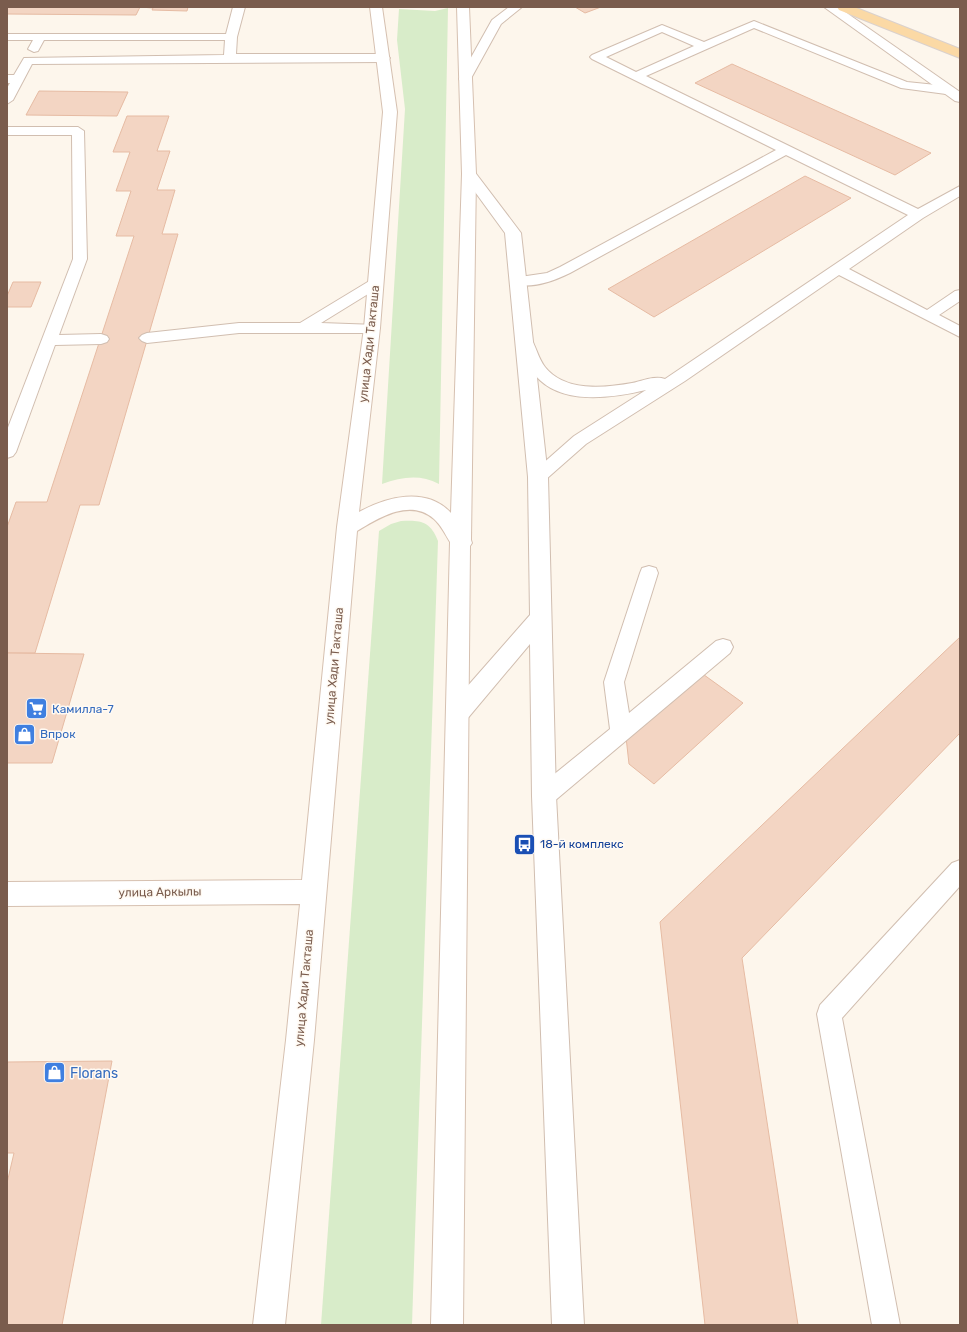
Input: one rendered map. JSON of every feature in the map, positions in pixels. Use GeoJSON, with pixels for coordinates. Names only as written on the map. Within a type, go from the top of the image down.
{"type":"FeatureCollection","features":[{"type":"Feature","properties":{"kind":"main road","name":"улица Хади Такташа"},"geometry":{"type":"LineString","coordinates":[[269,1325],[300,1040],[347,527],[372,328],[390,112],[376,7]]}},
{"type":"Feature","properties":{"kind":"main road"},"geometry":{"type":"LineString","coordinates":[[447,1325],[462,543],[464,333],[469,174],[464,7]]}},
{"type":"Feature","properties":{"kind":"main road"},"geometry":{"type":"LineString","coordinates":[[830,7],[946,90],[960,98]]}},
{"type":"Feature","properties":{"kind":"main road"},"geometry":{"type":"LineString","coordinates":[[843,7],[960,54]]}},
{"type":"Feature","properties":{"kind":"main road"},"geometry":{"type":"LineString","coordinates":[[469,174],[513,233],[538,477],[544,796],[568,1325]]}},
{"type":"Feature","properties":{"kind":"main road"},"geometry":{"type":"LineString","coordinates":[[347,527],[382,508],[412,502],[439,512],[462,543]]}},
{"type":"Feature","properties":{"kind":"main road"},"geometry":{"type":"LineString","coordinates":[[459,712],[541,617]]}},
{"type":"Feature","properties":{"kind":"main road","name":"улица Аркылы"},"geometry":{"type":"LineString","coordinates":[[7,894],[313,892]]}},
{"type":"Feature","properties":{"kind":"lane"},"geometry":{"type":"LineString","coordinates":[[230,58],[230,37],[239,7]]}},
{"type":"Feature","properties":{"kind":"lane"},"geometry":{"type":"LineString","coordinates":[[465,79],[496,22],[516,7]]}},
{"type":"Feature","properties":{"kind":"lane"},"geometry":{"type":"LineString","coordinates":[[636,76],[754,24],[905,85],[946,90]]}},
{"type":"Feature","properties":{"kind":"lane"},"geometry":{"type":"LineString","coordinates":[[703,46],[662,28],[596,56],[918,215]]}},
{"type":"Feature","properties":{"kind":"lane"},"geometry":{"type":"LineString","coordinates":[[7,37],[230,37]]}},
{"type":"Feature","properties":{"kind":"lane"},"geometry":{"type":"LineString","coordinates":[[7,100],[13,79],[28,62],[40,37]]}},
{"type":"Feature","properties":{"kind":"lane"},"geometry":{"type":"LineString","coordinates":[[28,62],[230,58],[384,58]]}},
{"type":"Feature","properties":{"kind":"lane"},"geometry":{"type":"LineString","coordinates":[[7,131],[78,131],[80,259],[7,452]]}},
{"type":"Feature","properties":{"kind":"lane"},"geometry":{"type":"LineString","coordinates":[[518,281],[550,277],[565,270],[785,150]]}},
{"type":"Feature","properties":{"kind":"lane"},"geometry":{"type":"LineString","coordinates":[[538,477],[580,440],[678,377],[918,215],[960,190]]}},
{"type":"Feature","properties":{"kind":"lane"},"geometry":{"type":"LineString","coordinates":[[838,268],[960,332]]}},
{"type":"Feature","properties":{"kind":"lane"},"geometry":{"type":"LineString","coordinates":[[302,328],[376,283]]}},
{"type":"Feature","properties":{"kind":"lane"},"geometry":{"type":"LineString","coordinates":[[928,316],[960,294]]}},
{"type":"Feature","properties":{"kind":"lane"},"geometry":{"type":"LineString","coordinates":[[148,338],[238,328],[372,328]]}},
{"type":"Feature","properties":{"kind":"lane"},"geometry":{"type":"LineString","coordinates":[[49,340],[101,339]]}},
{"type":"Feature","properties":{"kind":"lane"},"geometry":{"type":"LineString","coordinates":[[524,340],[542,374],[556,385],[574,390],[628,391],[678,377]]}},
{"type":"Feature","properties":{"kind":"lane"},"geometry":{"type":"LineString","coordinates":[[621,734],[614,682],[649,573]]}},
{"type":"Feature","properties":{"kind":"lane"},"geometry":{"type":"LineString","coordinates":[[544,796],[621,734],[723,647]]}},
{"type":"Feature","properties":{"kind":"lane"},"geometry":{"type":"LineString","coordinates":[[886,1325],[829,1014],[960,870]]}},
{"type":"Feature","properties":{"kind":"green space"},"geometry":{"type":"Polygon","coordinates":[[[448,8],[439,484],[425,479],[404,478],[382,484],[405,109],[397,40],[399,9],[435,11],[448,8]]]}},
{"type":"Feature","properties":{"kind":"green space"},"geometry":{"type":"Polygon","coordinates":[[[401,521],[424,523],[432,529],[438,541],[412,1325],[321,1325],[379,531],[391,524],[401,521]]]}},
{"type":"Feature","properties":{"kind":"building"},"geometry":{"type":"Polygon","coordinates":[[[7,7],[140,7],[136,15],[7,14],[7,7]]]}},
{"type":"Feature","properties":{"kind":"building"},"geometry":{"type":"Polygon","coordinates":[[[140,7],[188,7],[187,11],[152,10],[153,8],[140,7]]]}},
{"type":"Feature","properties":{"kind":"building"},"geometry":{"type":"Polygon","coordinates":[[[575,7],[601,7],[585,13],[575,7]]]}},
{"type":"Feature","properties":{"kind":"building"},"geometry":{"type":"Polygon","coordinates":[[[732,64],[931,153],[895,175],[695,83],[732,64]]]}},
{"type":"Feature","properties":{"kind":"building"},"geometry":{"type":"Polygon","coordinates":[[[39,91],[128,92],[117,116],[26,115],[39,91]]]}},
{"type":"Feature","properties":{"kind":"building"},"geometry":{"type":"Polygon","coordinates":[[[127,116],[169,116],[157,151],[170,151],[157,190],[175,190],[162,234],[178,234],[99,505],[80,505],[35,653],[7,653],[7,527],[16,502],[47,502],[134,236],[116,236],[131,191],[116,191],[130,152],[113,152],[127,116]]]}},
{"type":"Feature","properties":{"kind":"building"},"geometry":{"type":"Polygon","coordinates":[[[805,176],[851,198],[654,317],[608,289],[805,176]]]}},
{"type":"Feature","properties":{"kind":"building"},"geometry":{"type":"Polygon","coordinates":[[[13,282],[41,282],[31,307],[7,307],[7,296],[13,282]]]}},
{"type":"Feature","properties":{"kind":"building"},"geometry":{"type":"Polygon","coordinates":[[[960,637],[960,733],[742,958],[798,1325],[705,1325],[660,922],[960,637]]]}},
{"type":"Feature","properties":{"kind":"building","name":"Камилла-7"},"geometry":{"type":"Polygon","coordinates":[[[7,653],[84,654],[52,763],[7,763],[7,653]]]}},
{"type":"Feature","properties":{"kind":"building"},"geometry":{"type":"Polygon","coordinates":[[[700,672],[743,703],[654,784],[629,764],[626,737],[700,672]]]}},
{"type":"Feature","properties":{"kind":"building"},"geometry":{"type":"Polygon","coordinates":[[[112,1061],[62,1325],[7,1325],[7,1183],[14,1153],[7,1153],[7,1062],[112,1061]]]}},
{"type":"Feature","properties":{"kind":"place","name":"Камилла-7"},"geometry":{"type":"Point","coordinates":[37,709]}},
{"type":"Feature","properties":{"kind":"place","name":"Впрок"},"geometry":{"type":"Point","coordinates":[25,734]}},
{"type":"Feature","properties":{"kind":"place","name":"18-й комплекс"},"geometry":{"type":"Point","coordinates":[524,844]}},
{"type":"Feature","properties":{"kind":"place","name":"Florans"},"geometry":{"type":"Point","coordinates":[54,1073]}}]}
